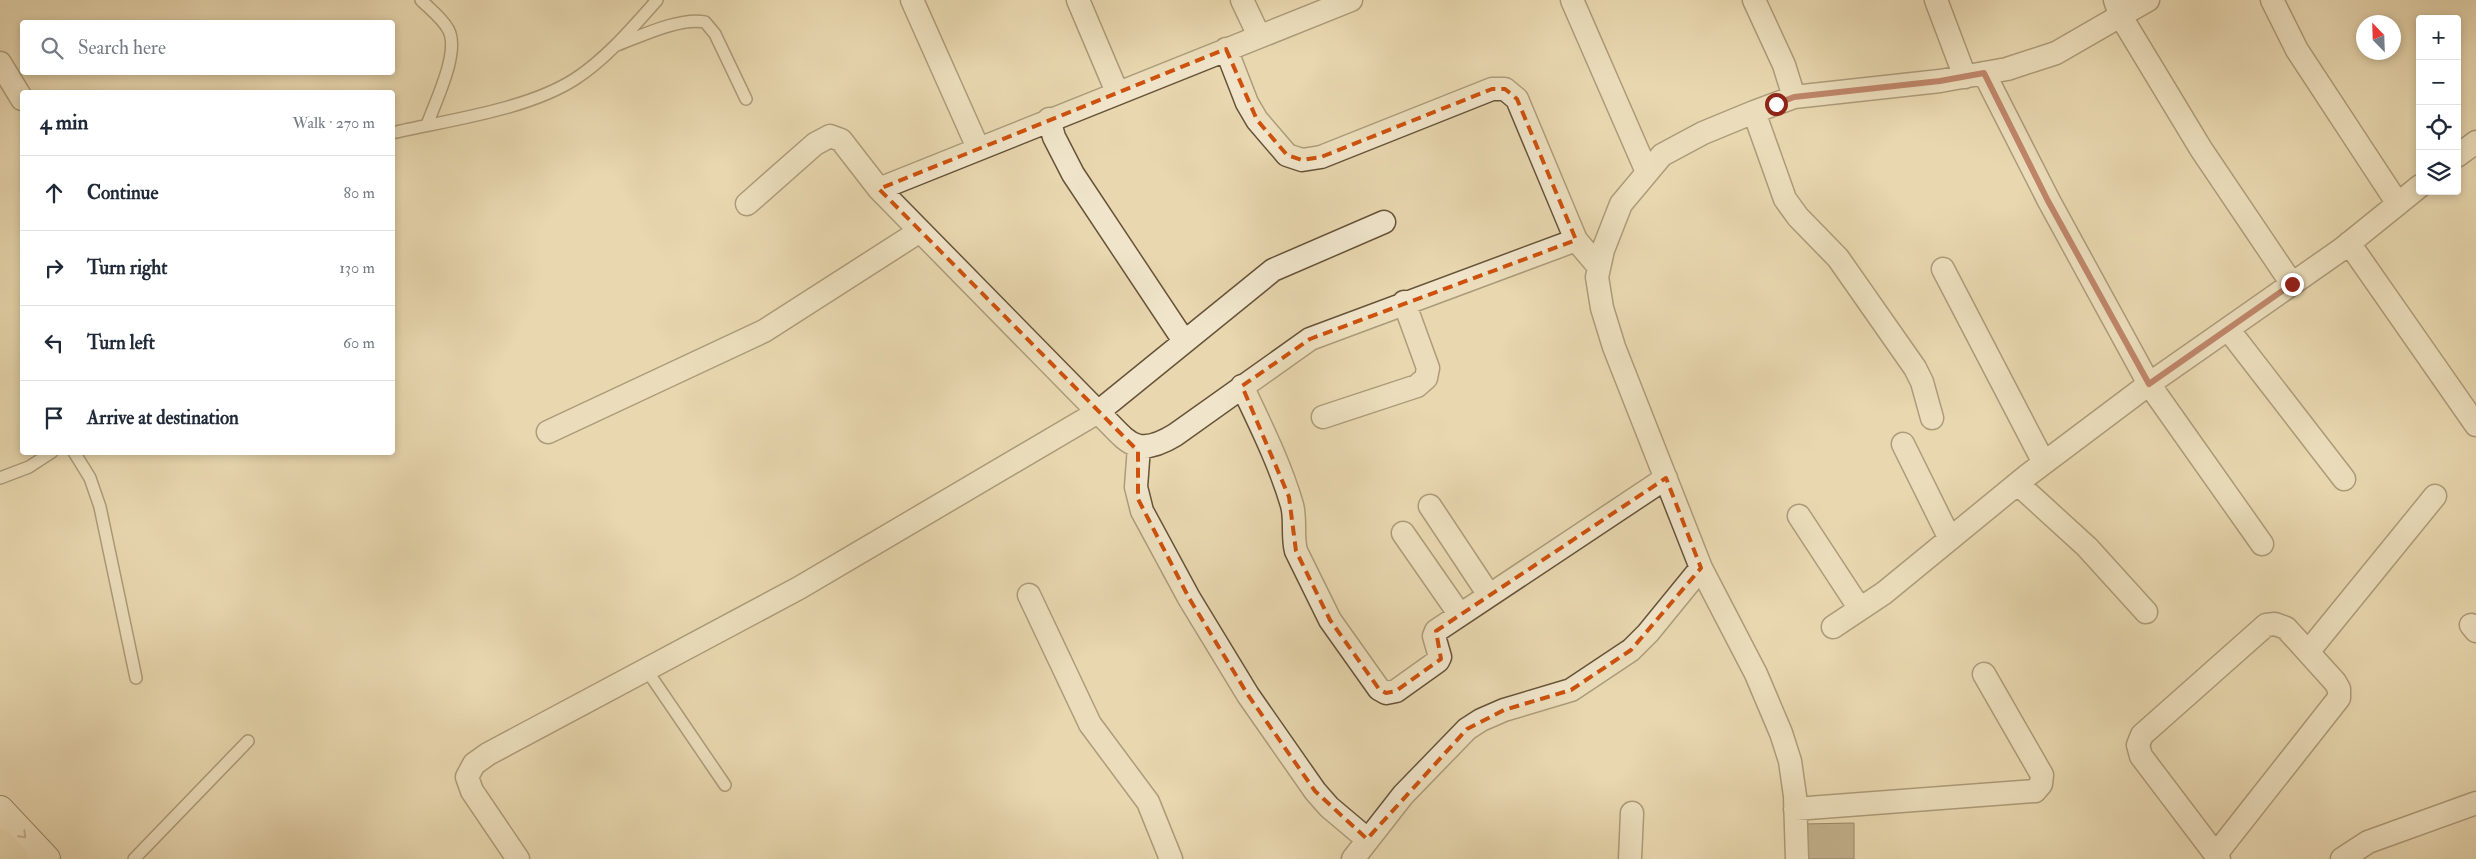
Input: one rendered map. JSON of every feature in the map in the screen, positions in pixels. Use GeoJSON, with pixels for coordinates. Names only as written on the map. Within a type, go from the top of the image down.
{"type":"FeatureCollection","features":[{"type":"Feature","properties":{"kind":"highway"},"geometry":{"type":"LineString","coordinates":[[0,844],[15,859]]}},
{"type":"Feature","properties":{"kind":"street"},"geometry":{"type":"LineString","coordinates":[[912,0],[978,148]]}},
{"type":"Feature","properties":{"kind":"street"},"geometry":{"type":"LineString","coordinates":[[1078,0],[1117,92]]}},
{"type":"Feature","properties":{"kind":"street"},"geometry":{"type":"LineString","coordinates":[[1242,0],[1259,36]]}},
{"type":"Feature","properties":{"kind":"street"},"geometry":{"type":"LineString","coordinates":[[879,189],[1049,119],[1351,0]]}},
{"type":"Feature","properties":{"kind":"street"},"geometry":{"type":"LineString","coordinates":[[1572,0],[1647,172]]}},
{"type":"Feature","properties":{"kind":"street"},"geometry":{"type":"LineString","coordinates":[[1754,0],[1784,65],[1794,97]]}},
{"type":"Feature","properties":{"kind":"street"},"geometry":{"type":"LineString","coordinates":[[1936,0],[1975,75],[2048,201],[2149,384],[2262,544]]}},
{"type":"Feature","properties":{"kind":"street"},"geometry":{"type":"LineString","coordinates":[[1797,859],[1795,808],[1790,761],[1781,734],[1756,674],[1701,568],[1611,340],[1602,308],[1597,277],[1603,250],[1621,204],[1662,154],[1703,133],[1754,112],[1794,97],[1975,75],[2007,69],[2056,53],[2118,7],[2148,0]]}},
{"type":"Feature","properties":{"kind":"street"},"geometry":{"type":"LineString","coordinates":[[2272,0],[2297,50],[2398,204]]}},
{"type":"Feature","properties":{"kind":"street"},"geometry":{"type":"LineString","coordinates":[[2118,7],[2201,149],[2292,284]]}},
{"type":"Feature","properties":{"kind":"street"},"geometry":{"type":"LineString","coordinates":[[1226,49],[1257,120],[1287,155],[1302,160],[1321,157],[1492,89],[1505,89],[1517,99],[1576,240],[1599,267]]}},
{"type":"Feature","properties":{"kind":"street"},"geometry":{"type":"LineString","coordinates":[[0,63],[20,96]]}},
{"type":"Feature","properties":{"kind":"street"},"geometry":{"type":"LineString","coordinates":[[1754,112],[1785,199],[1798,217],[1838,258],[1914,368],[1922,382],[1932,418]]}},
{"type":"Feature","properties":{"kind":"street"},"geometry":{"type":"LineString","coordinates":[[1049,119],[1054,137],[1073,174],[1184,341]]}},
{"type":"Feature","properties":{"kind":"street"},"geometry":{"type":"LineString","coordinates":[[747,204],[815,144],[830,136],[841,140],[879,189],[1098,412],[1133,446],[1147,448],[1161,444],[1310,338],[1576,240]]}},
{"type":"Feature","properties":{"kind":"street"},"geometry":{"type":"LineString","coordinates":[[2461,153],[2476,142]]}},
{"type":"Feature","properties":{"kind":"street"},"geometry":{"type":"LineString","coordinates":[[1833,627],[1884,593],[2044,463],[2149,384],[2349,243],[2416,189]]}},
{"type":"Feature","properties":{"kind":"street"},"geometry":{"type":"LineString","coordinates":[[518,859],[472,791],[467,777],[474,764],[488,754],[798,588],[1098,412],[1273,270],[1384,222]]}},
{"type":"Feature","properties":{"kind":"street"},"geometry":{"type":"LineString","coordinates":[[548,432],[764,331],[920,231]]}},
{"type":"Feature","properties":{"kind":"street"},"geometry":{"type":"LineString","coordinates":[[2349,243],[2476,425]]}},
{"type":"Feature","properties":{"kind":"street"},"geometry":{"type":"LineString","coordinates":[[1943,269],[2044,463]]}},
{"type":"Feature","properties":{"kind":"street"},"geometry":{"type":"LineString","coordinates":[[1323,417],[1417,386],[1426,378],[1428,368],[1404,302]]}},
{"type":"Feature","properties":{"kind":"street"},"geometry":{"type":"LineString","coordinates":[[2228,329],[2344,480]]}},
{"type":"Feature","properties":{"kind":"street"},"geometry":{"type":"LineString","coordinates":[[1242,386],[1265,433],[1293,508],[1292,540],[1296,551],[1330,620],[1379,690],[1386,693],[1396,691],[1438,661],[1440,657],[1434,636],[1436,631],[1666,478]]}},
{"type":"Feature","properties":{"kind":"street"},"geometry":{"type":"LineString","coordinates":[[1903,444],[1950,539]]}},
{"type":"Feature","properties":{"kind":"street"},"geometry":{"type":"LineString","coordinates":[[1138,446],[1138,499],[1142,511],[1189,598],[1248,695],[1315,791],[1329,807],[1367,839]]}},
{"type":"Feature","properties":{"kind":"street"},"geometry":{"type":"LineString","coordinates":[[2018,484],[2087,547],[2146,612]]}},
{"type":"Feature","properties":{"kind":"street"},"geometry":{"type":"LineString","coordinates":[[2308,652],[2435,496]]}},
{"type":"Feature","properties":{"kind":"street"},"geometry":{"type":"LineString","coordinates":[[1430,506],[1489,596]]}},
{"type":"Feature","properties":{"kind":"street"},"geometry":{"type":"LineString","coordinates":[[1799,516],[1860,609]]}},
{"type":"Feature","properties":{"kind":"street"},"geometry":{"type":"LineString","coordinates":[[1403,532],[1460,615]]}},
{"type":"Feature","properties":{"kind":"street"},"geometry":{"type":"LineString","coordinates":[[1353,859],[1402,795],[1467,729],[1481,720],[1504,710],[1571,690],[1632,650],[1701,568]]}},
{"type":"Feature","properties":{"kind":"street"},"geometry":{"type":"LineString","coordinates":[[1029,595],[1090,724],[1148,802],[1171,859]]}},
{"type":"Feature","properties":{"kind":"street"},"geometry":{"type":"LineString","coordinates":[[2275,624],[2286,628],[2336,682],[2339,689],[2339,698],[2217,857],[2141,756],[2138,745],[2142,735],[2266,625],[2275,624]]}},
{"type":"Feature","properties":{"kind":"street"},"geometry":{"type":"LineString","coordinates":[[1795,808],[2035,791],[2041,784],[2042,775],[1984,674]]}},
{"type":"Feature","properties":{"kind":"street"},"geometry":{"type":"LineString","coordinates":[[2342,859],[2368,842],[2476,803]]}},
{"type":"Feature","properties":{"kind":"street"},"geometry":{"type":"LineString","coordinates":[[0,810],[46,859]]}},
{"type":"Feature","properties":{"kind":"street"},"geometry":{"type":"LineString","coordinates":[[1630,859],[1632,813]]}},
{"type":"Feature","properties":{"kind":"lane"},"geometry":{"type":"LineString","coordinates":[[422,0],[448,29],[452,40],[452,53],[427,125]]}},
{"type":"Feature","properties":{"kind":"lane"},"geometry":{"type":"LineString","coordinates":[[395,132],[488,112],[552,91],[580,76],[613,46],[657,0]]}},
{"type":"Feature","properties":{"kind":"lane"},"geometry":{"type":"LineString","coordinates":[[613,46],[692,20],[705,22],[715,34],[746,99]]}},
{"type":"Feature","properties":{"kind":"lane"},"geometry":{"type":"LineString","coordinates":[[0,478],[29,467],[47,455]]}},
{"type":"Feature","properties":{"kind":"lane"},"geometry":{"type":"LineString","coordinates":[[76,455],[90,478],[100,507],[136,678]]}},
{"type":"Feature","properties":{"kind":"lane"},"geometry":{"type":"LineString","coordinates":[[646,669],[725,785]]}},
{"type":"Feature","properties":{"kind":"lane"},"geometry":{"type":"LineString","coordinates":[[134,859],[248,741]]}},
{"type":"Feature","properties":{"kind":"highlighted area"},"geometry":{"type":"Polygon","coordinates":[[[1226,49],[1257,120],[1287,155],[1302,160],[1321,157],[1492,89],[1505,89],[1517,99],[1576,240],[1310,339],[1242,386],[1289,497],[1296,551],[1330,620],[1379,689],[1386,693],[1396,691],[1441,659],[1436,631],[1666,478],[1701,568],[1631,650],[1571,690],[1504,710],[1467,729],[1367,839],[1315,791],[1248,695],[1189,598],[1138,499],[1138,451],[879,189],[1226,49]]]}},
{"type":"Feature","properties":{"kind":"building"},"geometry":{"type":"Polygon","coordinates":[[[1854,823],[1854,859],[1805,859],[1804,824],[1854,823]]]}},
{"type":"Feature","properties":{"kind":"route"},"geometry":{"type":"LineString","coordinates":[[1776,104],[1794,97],[1940,81],[1984,73],[2048,201],[2149,384],[2292,284]]}}]}
